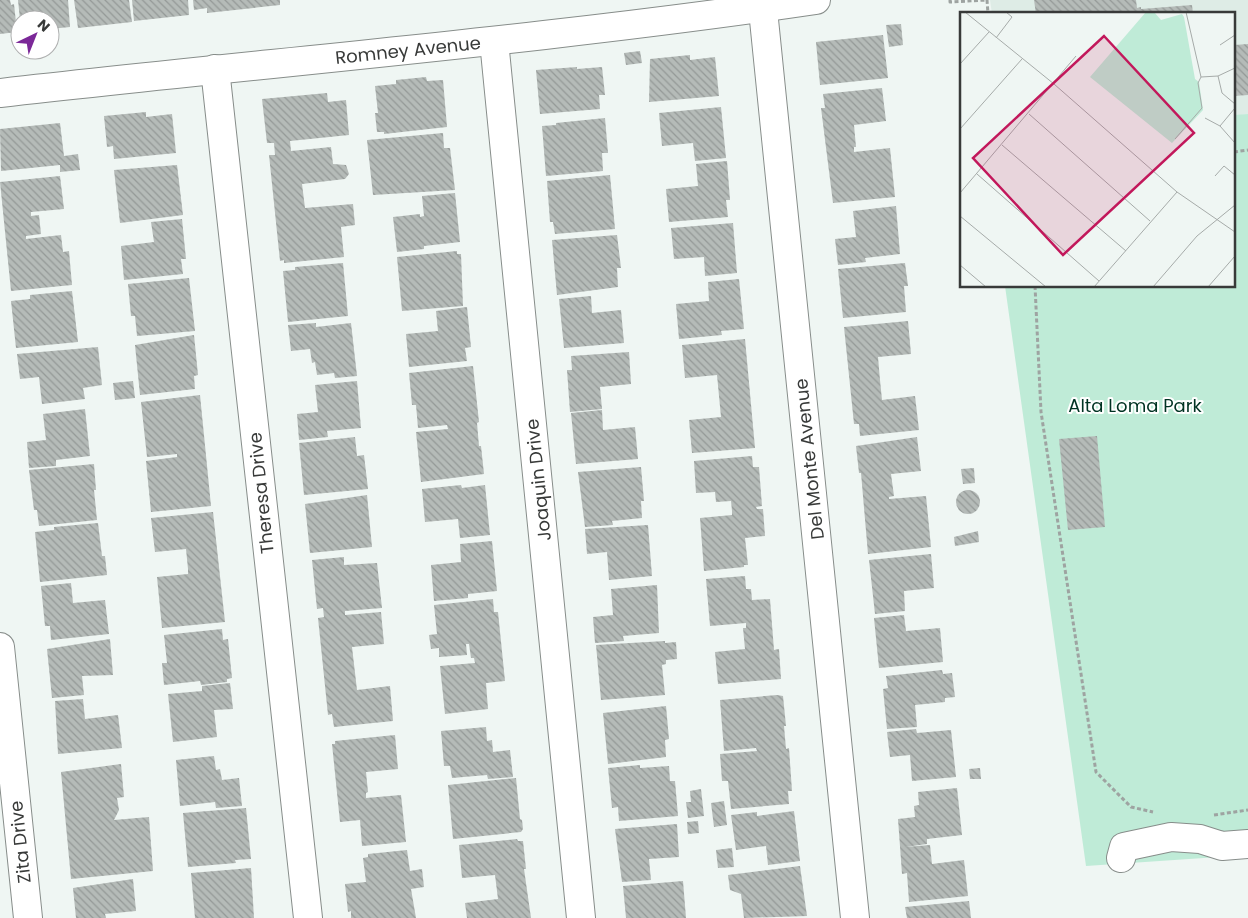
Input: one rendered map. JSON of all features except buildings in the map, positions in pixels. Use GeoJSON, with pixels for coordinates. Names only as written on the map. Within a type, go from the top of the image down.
{"type":"FeatureCollection","features":[{"type":"Feature","properties":{"kind":"street","name":"Romney Avenue"},"geometry":{"type":"LineString","coordinates":[[0,94],[215,69],[494,41],[763,4],[816,0]]}},
{"type":"Feature","properties":{"kind":"street","name":"Del Monte Avenue"},"geometry":{"type":"LineString","coordinates":[[763,4],[855,918]]}},
{"type":"Feature","properties":{"kind":"street","name":"Joaquin Drive"},"geometry":{"type":"LineString","coordinates":[[494,41],[581,918]]}},
{"type":"Feature","properties":{"kind":"street","name":"Theresa Drive"},"geometry":{"type":"LineString","coordinates":[[215,69],[308,918]]}},
{"type":"Feature","properties":{"kind":"street","name":"Zita Drive"},"geometry":{"type":"LineString","coordinates":[[0,647],[28,918]]}},
{"type":"Feature","properties":{"kind":"street"},"geometry":{"type":"LineString","coordinates":[[1121,858],[1124,848],[1171,837],[1200,839],[1222,846],[1248,844]]}},
{"type":"Feature","properties":{"kind":"path"},"geometry":{"type":"LineString","coordinates":[[950,0],[950,2],[987,0],[988,12]]}},
{"type":"Feature","properties":{"kind":"path"},"geometry":{"type":"LineString","coordinates":[[1035,288],[1041,412],[1096,772],[1131,807],[1158,813]]}},
{"type":"Feature","properties":{"kind":"shaded area"},"geometry":{"type":"Polygon","coordinates":[[[990,0],[1248,0],[1248,114],[1236,116],[1236,12],[992,12],[990,0]]]}},
{"type":"Feature","properties":{"kind":"green space","name":"Alta Loma Park"},"geometry":{"type":"Polygon","coordinates":[[[1248,114],[1248,855],[1086,866],[1005,288],[1236,288],[1236,115],[1248,114]]]}}]}
